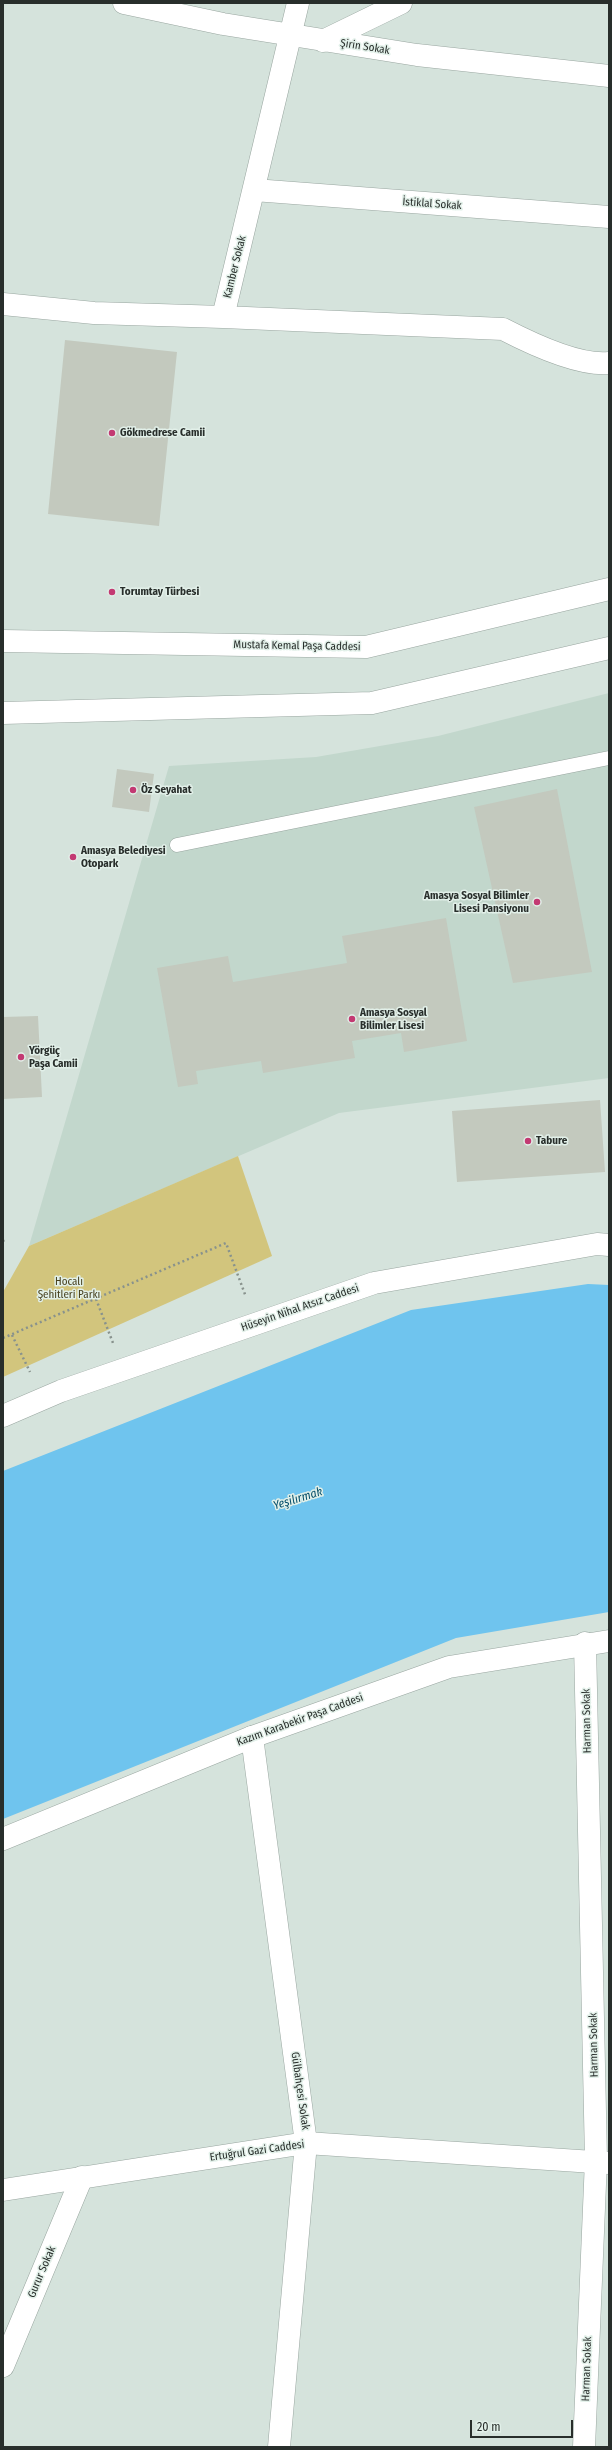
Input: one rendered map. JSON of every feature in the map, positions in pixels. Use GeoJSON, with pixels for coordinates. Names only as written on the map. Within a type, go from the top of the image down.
{"type":"FeatureCollection","features":[{"type":"Feature","properties":{"kind":"street","name":"Şirin Sokak"},"geometry":{"type":"LineString","coordinates":[[124,3],[224,24],[417,55],[609,76]]}},
{"type":"Feature","properties":{"kind":"street","name":"Kamber Sokak"},"geometry":{"type":"LineString","coordinates":[[223,317],[292,35],[298,3]]}},
{"type":"Feature","properties":{"kind":"street"},"geometry":{"type":"LineString","coordinates":[[323,40],[401,3]]}},
{"type":"Feature","properties":{"kind":"street","name":"İstiklal Sokak"},"geometry":{"type":"LineString","coordinates":[[254,190],[609,217]]}},
{"type":"Feature","properties":{"kind":"street"},"geometry":{"type":"LineString","coordinates":[[3,304],[94,313],[503,329],[529,343],[565,356],[609,363]]}},
{"type":"Feature","properties":{"kind":"street","name":"Mustafa Kemal Paşa Caddesi"},"geometry":{"type":"LineString","coordinates":[[3,641],[366,647],[609,589]]}},
{"type":"Feature","properties":{"kind":"street"},"geometry":{"type":"LineString","coordinates":[[3,713],[372,703],[609,648]]}},
{"type":"Feature","properties":{"kind":"street","name":"Hüseyin Nihal Atsız Caddesi"},"geometry":{"type":"LineString","coordinates":[[3,1416],[43,1399],[123,1370],[374,1283],[596,1244],[609,1245]]}},
{"type":"Feature","properties":{"kind":"street","name":"Kazım Karabekir Paşa Caddesi"},"geometry":{"type":"LineString","coordinates":[[3,1839],[252,1737],[449,1667],[585,1643],[609,1641]]}},
{"type":"Feature","properties":{"kind":"street","name":"Harman Sokak"},"geometry":{"type":"LineString","coordinates":[[584,2447],[602,2162],[585,1643]]}},
{"type":"Feature","properties":{"kind":"street","name":"Gülbahçesi Sokak"},"geometry":{"type":"LineString","coordinates":[[252,1737],[306,2143],[280,2447]]}},
{"type":"Feature","properties":{"kind":"street","name":"Ertuğrul Gazi Caddesi"},"geometry":{"type":"LineString","coordinates":[[3,2190],[306,2143],[602,2162]]}},
{"type":"Feature","properties":{"kind":"street","name":"Gurur Sokak"},"geometry":{"type":"LineString","coordinates":[[3,2366],[82,2177]]}},
{"type":"Feature","properties":{"kind":"lane"},"geometry":{"type":"LineString","coordinates":[[177,845],[609,758]]}},
{"type":"Feature","properties":{"kind":"path"},"geometry":{"type":"LineString","coordinates":[[3,1338],[226,1243],[256,1324]]}},
{"type":"Feature","properties":{"kind":"path"},"geometry":{"type":"LineString","coordinates":[[96,1299],[123,1370]]}},
{"type":"Feature","properties":{"kind":"path"},"geometry":{"type":"LineString","coordinates":[[12,1335],[43,1399]]}},
{"type":"Feature","properties":{"kind":"shaded area","name":"Amasya Sosyal Bilimler Lisesi"},"geometry":{"type":"Polygon","coordinates":[[[609,693],[609,1078],[339,1113],[29,1246],[169,766],[316,757],[438,736],[609,693]]]}},
{"type":"Feature","properties":{"kind":"green space","name":"Hocalı Şehitleri Parkı"},"geometry":{"type":"Polygon","coordinates":[[[238,1156],[272,1256],[3,1377],[3,1292],[29,1246],[238,1156]]]}},
{"type":"Feature","properties":{"kind":"water","name":"Yeşilırmak"},"geometry":{"type":"Polygon","coordinates":[[[588,1284],[609,1285],[609,1612],[456,1638],[3,1819],[3,1471],[411,1310],[588,1284]]]}},
{"type":"Feature","properties":{"kind":"building","name":"Gökmedrese Camii"},"geometry":{"type":"Polygon","coordinates":[[[65,340],[177,352],[159,526],[48,514],[65,340]]]}},
{"type":"Feature","properties":{"kind":"building","name":"Öz Seyahat"},"geometry":{"type":"Polygon","coordinates":[[[117,769],[154,774],[149,812],[112,807],[117,769]]]}},
{"type":"Feature","properties":{"kind":"building","name":"Amasya Sosyal Bilimler Lisesi Pansiyonu"},"geometry":{"type":"Polygon","coordinates":[[[557,789],[592,972],[513,983],[474,807],[557,789]]]}},
{"type":"Feature","properties":{"kind":"building","name":"Amasya Sosyal Bilimler Lisesi"},"geometry":{"type":"Polygon","coordinates":[[[446,918],[467,1041],[404,1052],[401,1033],[352,1041],[355,1058],[263,1073],[261,1061],[196,1071],[198,1084],[178,1087],[157,968],[228,956],[233,982],[347,963],[342,936],[446,918]]]}},
{"type":"Feature","properties":{"kind":"building","name":"Yörgüç Paşa Camii"},"geometry":{"type":"Polygon","coordinates":[[[38,1016],[42,1097],[3,1099],[3,1017],[38,1016]]]}},
{"type":"Feature","properties":{"kind":"building","name":"Tabure"},"geometry":{"type":"Polygon","coordinates":[[[600,1100],[605,1172],[457,1182],[452,1111],[600,1100]]]}},
{"type":"Feature","properties":{"kind":"place","name":"Gökmedrese Camii"},"geometry":{"type":"Point","coordinates":[112,433]}},
{"type":"Feature","properties":{"kind":"place","name":"Torumtay Türbesi"},"geometry":{"type":"Point","coordinates":[112,592]}},
{"type":"Feature","properties":{"kind":"place","name":"Öz Seyahat"},"geometry":{"type":"Point","coordinates":[133,790]}},
{"type":"Feature","properties":{"kind":"place","name":"Amasya Belediyesi Otopark"},"geometry":{"type":"Point","coordinates":[73,857]}},
{"type":"Feature","properties":{"kind":"place","name":"Amasya Sosyal Bilimler Lisesi Pansiyonu"},"geometry":{"type":"Point","coordinates":[537,902]}},
{"type":"Feature","properties":{"kind":"place","name":"Amasya Sosyal Bilimler Lisesi"},"geometry":{"type":"Point","coordinates":[352,1019]}},
{"type":"Feature","properties":{"kind":"place","name":"Yörgüç Paşa Camii"},"geometry":{"type":"Point","coordinates":[21,1057]}},
{"type":"Feature","properties":{"kind":"place","name":"Tabure"},"geometry":{"type":"Point","coordinates":[528,1141]}}]}
